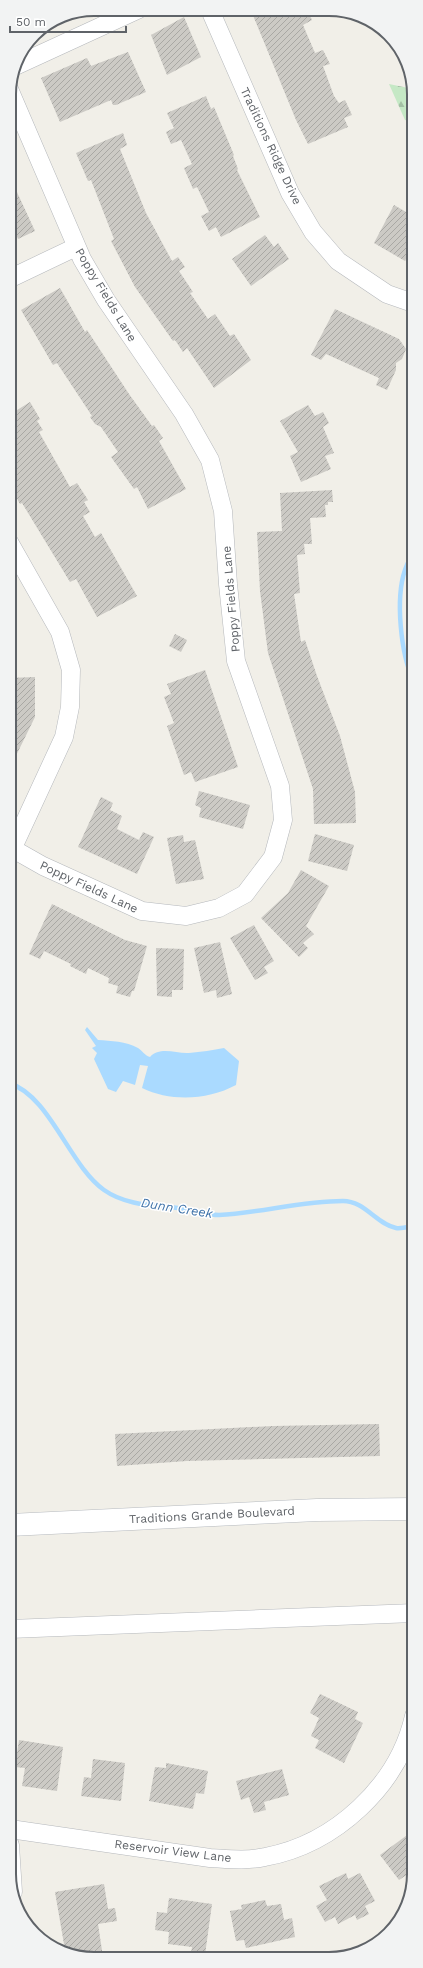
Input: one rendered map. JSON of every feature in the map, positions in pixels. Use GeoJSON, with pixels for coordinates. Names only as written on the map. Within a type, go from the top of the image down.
{"type":"FeatureCollection","features":[{"type":"Feature","properties":{"kind":"main road","name":"Traditions Grande Boulevard"},"geometry":{"type":"LineString","coordinates":[[16,1525],[317,1510],[407,1509]]}},
{"type":"Feature","properties":{"kind":"street"},"geometry":{"type":"LineString","coordinates":[[23,62],[124,16]]}},
{"type":"Feature","properties":{"kind":"street","name":"Traditions Ridge Drive"},"geometry":{"type":"LineString","coordinates":[[213,16],[290,193],[313,232],[338,261],[386,294],[407,301]]}},
{"type":"Feature","properties":{"kind":"street","name":"Poppy Fields Lane"},"geometry":{"type":"LineString","coordinates":[[16,106],[76,247],[106,300],[184,414],[210,460],[223,511],[228,584],[236,661],[280,786],[283,820],[273,858],[245,894],[219,908],[186,916],[142,911],[16,854]]}},
{"type":"Feature","properties":{"kind":"street"},"geometry":{"type":"LineString","coordinates":[[16,276],[76,247]]}},
{"type":"Feature","properties":{"kind":"street"},"geometry":{"type":"LineString","coordinates":[[16,554],[60,632],[71,670],[70,707],[64,737],[16,841]]}},
{"type":"Feature","properties":{"kind":"street"},"geometry":{"type":"LineString","coordinates":[[16,1629],[407,1613]]}},
{"type":"Feature","properties":{"kind":"street","name":"Reservoir View Lane"},"geometry":{"type":"LineString","coordinates":[[16,1830],[210,1858],[241,1860],[265,1857],[297,1847],[325,1834],[346,1819],[368,1800],[396,1762],[407,1736]]}},
{"type":"Feature","properties":{"kind":"green space"},"geometry":{"type":"Polygon","coordinates":[[[389,84],[406,88],[407,120],[405,120],[389,84]]]}},
{"type":"Feature","properties":{"kind":"water"},"geometry":{"type":"Polygon","coordinates":[[[87,1027],[98,1040],[129,1044],[138,1048],[150,1057],[164,1051],[189,1053],[224,1048],[239,1061],[236,1085],[214,1094],[202,1096],[165,1096],[142,1088],[148,1066],[140,1065],[135,1085],[123,1081],[116,1092],[108,1089],[94,1059],[97,1053],[92,1048],[96,1046],[85,1030],[87,1027]]]}},
{"type":"Feature","properties":{"kind":"building"},"geometry":{"type":"Polygon","coordinates":[[[253,16],[310,16],[312,20],[303,25],[315,53],[323,50],[330,64],[323,66],[334,96],[339,103],[345,100],[352,115],[344,118],[348,127],[308,144],[296,120],[253,16]]]}},
{"type":"Feature","properties":{"kind":"building"},"geometry":{"type":"Polygon","coordinates":[[[184,17],[201,57],[167,75],[151,35],[184,17]]]}},
{"type":"Feature","properties":{"kind":"building"},"geometry":{"type":"Polygon","coordinates":[[[128,52],[146,92],[116,105],[113,105],[111,100],[60,122],[41,78],[87,58],[91,66],[128,52]]]}},
{"type":"Feature","properties":{"kind":"building"},"geometry":{"type":"Polygon","coordinates":[[[206,96],[211,109],[214,107],[234,155],[237,170],[260,217],[221,237],[216,227],[209,231],[201,216],[209,212],[197,187],[193,189],[184,168],[192,164],[181,140],[171,144],[166,132],[174,128],[167,113],[206,96]]]}},
{"type":"Feature","properties":{"kind":"building"},"geometry":{"type":"Polygon","coordinates":[[[123,133],[127,145],[120,149],[146,213],[172,261],[178,257],[185,267],[179,271],[193,292],[190,293],[208,319],[215,314],[230,336],[234,334],[251,360],[214,388],[187,348],[183,352],[175,340],[173,341],[135,287],[111,241],[114,239],[91,180],[88,181],[76,153],[123,133]]]}},
{"type":"Feature","properties":{"kind":"building"},"geometry":{"type":"Polygon","coordinates":[[[16,190],[35,231],[18,239],[16,234],[16,190]]]}},
{"type":"Feature","properties":{"kind":"building"},"geometry":{"type":"Polygon","coordinates":[[[394,205],[407,213],[407,257],[405,261],[374,243],[394,205]]]}},
{"type":"Feature","properties":{"kind":"building"},"geometry":{"type":"Polygon","coordinates":[[[265,235],[274,247],[278,243],[289,259],[251,286],[232,259],[265,235]]]}},
{"type":"Feature","properties":{"kind":"building"},"geometry":{"type":"Polygon","coordinates":[[[60,288],[85,332],[87,330],[129,394],[152,426],[154,425],[163,438],[159,441],[186,489],[148,509],[137,487],[134,489],[111,457],[118,452],[101,427],[95,424],[90,417],[92,416],[57,363],[53,365],[21,310],[60,288]]]}},
{"type":"Feature","properties":{"kind":"building"},"geometry":{"type":"Polygon","coordinates":[[[335,309],[399,339],[406,349],[402,359],[396,363],[396,370],[387,390],[376,385],[379,378],[326,354],[321,360],[311,355],[335,309]]]}},
{"type":"Feature","properties":{"kind":"building"},"geometry":{"type":"Polygon","coordinates":[[[30,402],[40,419],[37,421],[43,430],[39,432],[70,487],[77,483],[88,500],[84,502],[90,512],[83,516],[95,537],[101,533],[137,596],[97,617],[76,579],[70,582],[22,503],[20,504],[16,497],[16,411],[30,402]]]}},
{"type":"Feature","properties":{"kind":"building"},"geometry":{"type":"Polygon","coordinates":[[[308,405],[315,416],[323,412],[329,423],[323,427],[334,453],[325,456],[331,469],[301,482],[290,456],[298,452],[280,421],[308,405]]]}},
{"type":"Feature","properties":{"kind":"building"},"geometry":{"type":"Polygon","coordinates":[[[332,490],[333,502],[328,502],[328,505],[325,505],[326,517],[310,518],[312,544],[304,544],[305,554],[297,555],[300,593],[294,594],[301,642],[305,640],[340,736],[355,792],[356,823],[314,824],[313,789],[268,653],[260,591],[257,532],[282,531],[280,493],[332,490]]]}},
{"type":"Feature","properties":{"kind":"building"},"geometry":{"type":"Polygon","coordinates":[[[175,634],[187,640],[181,652],[169,646],[175,634]]]}},
{"type":"Feature","properties":{"kind":"building"},"geometry":{"type":"Polygon","coordinates":[[[205,670],[238,767],[195,782],[191,772],[184,775],[167,726],[174,723],[164,697],[171,694],[167,684],[205,670]]]}},
{"type":"Feature","properties":{"kind":"building"},"geometry":{"type":"Polygon","coordinates":[[[35,677],[35,717],[16,756],[16,678],[35,677]]]}},
{"type":"Feature","properties":{"kind":"building"},"geometry":{"type":"Polygon","coordinates":[[[199,791],[250,805],[243,829],[199,817],[201,808],[195,805],[199,791]]]}},
{"type":"Feature","properties":{"kind":"building"},"geometry":{"type":"Polygon","coordinates":[[[101,797],[113,803],[110,810],[122,816],[117,829],[139,840],[143,832],[154,837],[137,874],[78,847],[101,797]]]}},
{"type":"Feature","properties":{"kind":"building"},"geometry":{"type":"Polygon","coordinates":[[[315,834],[354,845],[347,871],[308,861],[315,834]]]}},
{"type":"Feature","properties":{"kind":"building"},"geometry":{"type":"Polygon","coordinates":[[[183,835],[184,842],[195,840],[204,879],[176,884],[167,838],[183,835]]]}},
{"type":"Feature","properties":{"kind":"building"},"geometry":{"type":"Polygon","coordinates":[[[301,870],[329,886],[306,926],[314,934],[303,943],[308,948],[299,957],[261,918],[288,893],[301,870]]]}},
{"type":"Feature","properties":{"kind":"building"},"geometry":{"type":"Polygon","coordinates":[[[52,904],[125,940],[147,946],[134,991],[132,991],[130,997],[116,993],[118,986],[108,983],[109,978],[88,968],[86,974],[70,966],[71,964],[44,951],[40,959],[29,954],[52,904]]]}},
{"type":"Feature","properties":{"kind":"building"},"geometry":{"type":"Polygon","coordinates":[[[254,925],[274,961],[264,967],[268,973],[255,980],[230,938],[254,925]]]}},
{"type":"Feature","properties":{"kind":"building"},"geometry":{"type":"Polygon","coordinates":[[[220,942],[232,994],[217,998],[216,990],[204,993],[194,948],[220,942]]]}},
{"type":"Feature","properties":{"kind":"building"},"geometry":{"type":"Polygon","coordinates":[[[156,948],[184,949],[183,990],[172,990],[172,997],[157,996],[156,948]]]}},
{"type":"Feature","properties":{"kind":"building"},"geometry":{"type":"Polygon","coordinates":[[[379,1424],[380,1456],[187,1461],[117,1466],[115,1434],[273,1426],[379,1424]]]}},
{"type":"Feature","properties":{"kind":"building"},"geometry":{"type":"Polygon","coordinates":[[[320,1694],[358,1712],[355,1719],[363,1723],[344,1763],[315,1748],[319,1740],[311,1736],[319,1718],[310,1713],[320,1694]]]}},
{"type":"Feature","properties":{"kind":"building"},"geometry":{"type":"Polygon","coordinates":[[[19,1740],[63,1747],[57,1791],[22,1786],[25,1768],[16,1767],[19,1740]]]}},
{"type":"Feature","properties":{"kind":"building"},"geometry":{"type":"Polygon","coordinates":[[[93,1759],[125,1763],[121,1801],[81,1796],[84,1777],[91,1778],[93,1759]]]}},
{"type":"Feature","properties":{"kind":"building"},"geometry":{"type":"Polygon","coordinates":[[[166,1763],[208,1771],[204,1794],[196,1793],[193,1809],[149,1801],[155,1767],[166,1768],[166,1763]]]}},
{"type":"Feature","properties":{"kind":"building"},"geometry":{"type":"Polygon","coordinates":[[[282,1769],[289,1795],[264,1802],[266,1810],[254,1813],[249,1797],[241,1800],[236,1781],[282,1769]]]}},
{"type":"Feature","properties":{"kind":"building"},"geometry":{"type":"Polygon","coordinates":[[[407,1835],[407,1875],[399,1880],[380,1855],[407,1835]]]}},
{"type":"Feature","properties":{"kind":"building"},"geometry":{"type":"Polygon","coordinates":[[[346,1873],[348,1879],[360,1873],[375,1901],[365,1906],[369,1914],[357,1920],[355,1915],[338,1924],[335,1917],[325,1922],[316,1906],[327,1900],[319,1886],[346,1873]]]}},
{"type":"Feature","properties":{"kind":"building"},"geometry":{"type":"Polygon","coordinates":[[[104,1884],[108,1909],[115,1908],[117,1921],[98,1924],[102,1952],[89,1952],[64,1946],[55,1892],[104,1884]]]}},
{"type":"Feature","properties":{"kind":"building"},"geometry":{"type":"Polygon","coordinates":[[[169,1898],[212,1904],[205,1952],[191,1952],[192,1947],[168,1944],[169,1932],[155,1930],[157,1912],[167,1913],[169,1898]]]}},
{"type":"Feature","properties":{"kind":"building"},"geometry":{"type":"Polygon","coordinates":[[[265,1900],[267,1906],[281,1904],[284,1920],[292,1918],[295,1937],[246,1948],[244,1940],[236,1941],[230,1911],[242,1909],[241,1905],[265,1900]]]}},
{"type":"Feature","properties":{"kind":"waterway"},"geometry":{"type":"LineString","coordinates":[[407,565],[400,596],[401,626],[407,662]]}},
{"type":"Feature","properties":{"kind":"waterway","name":"Dunn Creek"},"geometry":{"type":"LineString","coordinates":[[16,1086],[23,1090],[48,1116],[80,1165],[92,1179],[104,1190],[123,1200],[219,1215],[312,1203],[343,1201],[351,1202],[364,1208],[389,1226],[398,1228],[407,1228]]}}]}
